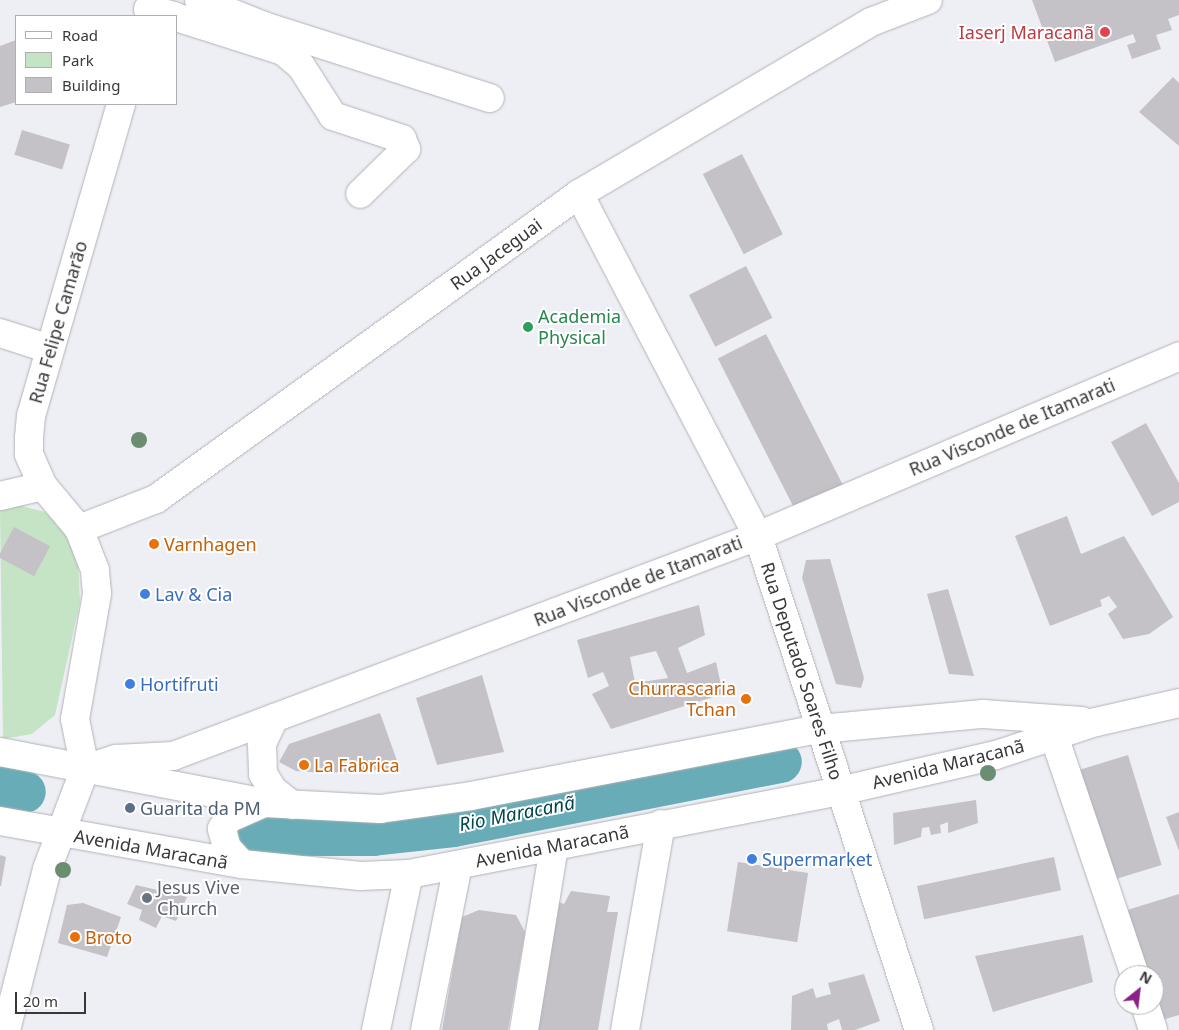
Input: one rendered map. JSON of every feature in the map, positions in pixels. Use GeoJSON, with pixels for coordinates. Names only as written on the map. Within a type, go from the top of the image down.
{"type":"FeatureCollection","features":[{"type":"Feature","properties":{"kind":"street"},"geometry":{"type":"LineString","coordinates":[[199,0],[264,26],[490,98]]}},
{"type":"Feature","properties":{"kind":"street","name":"Rua Jaceguai"},"geometry":{"type":"LineString","coordinates":[[79,529],[156,499],[579,194],[871,22],[928,0]]}},
{"type":"Feature","properties":{"kind":"street"},"geometry":{"type":"LineString","coordinates":[[148,8],[172,15]]}},
{"type":"Feature","properties":{"kind":"street"},"geometry":{"type":"LineString","coordinates":[[178,17],[283,51],[302,66],[333,116],[402,139],[406,149],[360,194]]}},
{"type":"Feature","properties":{"kind":"street","name":"Rua Felipe Camarão"},"geometry":{"type":"LineString","coordinates":[[85,769],[75,719],[97,594],[89,548],[79,529],[44,486],[29,454],[29,438],[50,349],[121,105]]}},
{"type":"Feature","properties":{"kind":"street","name":"Rua Deputado Soares Filho"},"geometry":{"type":"LineString","coordinates":[[579,194],[758,536],[919,1030]]}},
{"type":"Feature","properties":{"kind":"street"},"geometry":{"type":"LineString","coordinates":[[0,333],[50,349]]}},
{"type":"Feature","properties":{"kind":"street","name":"Rua Visconde de Itamarati"},"geometry":{"type":"LineString","coordinates":[[85,769],[116,759],[173,756],[758,536],[1179,356]]}},
{"type":"Feature","properties":{"kind":"street"},"geometry":{"type":"LineString","coordinates":[[0,496],[44,486]]}},
{"type":"Feature","properties":{"kind":"street","name":"Avenida Maracanã"},"geometry":{"type":"LineString","coordinates":[[0,821],[242,864],[360,876],[409,874],[840,791],[996,755],[1096,722],[1179,703]]}},
{"type":"Feature","properties":{"kind":"street","name":"Avenida Maracanã"},"geometry":{"type":"LineString","coordinates":[[0,752],[264,803],[380,809],[471,796],[820,729],[982,714],[1096,722]]}},
{"type":"Feature","properties":{"kind":"street"},"geometry":{"type":"LineString","coordinates":[[274,718],[262,744],[263,774],[273,790],[292,805]]}},
{"type":"Feature","properties":{"kind":"street"},"geometry":{"type":"LineString","coordinates":[[1054,736],[1132,965]]}},
{"type":"Feature","properties":{"kind":"street"},"geometry":{"type":"LineString","coordinates":[[6,1030],[60,833],[85,769]]}},
{"type":"Feature","properties":{"kind":"street"},"geometry":{"type":"LineString","coordinates":[[242,864],[227,848],[222,829],[228,819],[264,803]]}},
{"type":"Feature","properties":{"kind":"street"},"geometry":{"type":"LineString","coordinates":[[625,1030],[656,862],[661,824]]}},
{"type":"Feature","properties":{"kind":"street"},"geometry":{"type":"LineString","coordinates":[[632,830],[656,862]]}},
{"type":"Feature","properties":{"kind":"street"},"geometry":{"type":"LineString","coordinates":[[524,1030],[554,846]]}},
{"type":"Feature","properties":{"kind":"street"},"geometry":{"type":"LineString","coordinates":[[425,1030],[458,865]]}},
{"type":"Feature","properties":{"kind":"street"},"geometry":{"type":"LineString","coordinates":[[376,1030],[409,874]]}},
{"type":"Feature","properties":{"kind":"street"},"geometry":{"type":"LineString","coordinates":[[1148,1015],[1153,1030]]}},
{"type":"Feature","properties":{"kind":"green space"},"geometry":{"type":"Polygon","coordinates":[[[18,505],[45,512],[64,531],[78,562],[80,602],[55,715],[32,734],[3,739],[0,507],[18,505]]]}},
{"type":"Feature","properties":{"kind":"building","name":"Iaserj Maracanã"},"geometry":{"type":"Polygon","coordinates":[[[1032,0],[1179,0],[1179,15],[1168,19],[1172,30],[1156,35],[1161,49],[1132,59],[1127,45],[1136,42],[1133,34],[1055,62],[1032,0]]]}},
{"type":"Feature","properties":{"kind":"building"},"geometry":{"type":"Polygon","coordinates":[[[15,40],[15,102],[0,107],[0,46],[15,40]]]}},
{"type":"Feature","properties":{"kind":"building"},"geometry":{"type":"Polygon","coordinates":[[[1173,77],[1179,83],[1179,146],[1139,112],[1173,77]]]}},
{"type":"Feature","properties":{"kind":"building"},"geometry":{"type":"Polygon","coordinates":[[[22,130],[70,145],[62,169],[14,155],[22,130]]]}},
{"type":"Feature","properties":{"kind":"building"},"geometry":{"type":"Polygon","coordinates":[[[742,154],[783,234],[744,254],[703,174],[742,154]]]}},
{"type":"Feature","properties":{"kind":"building"},"geometry":{"type":"Polygon","coordinates":[[[746,266],[772,318],[715,347],[689,295],[746,266]]]}},
{"type":"Feature","properties":{"kind":"building"},"geometry":{"type":"Polygon","coordinates":[[[766,334],[845,488],[796,513],[718,359],[766,334]]]}},
{"type":"Feature","properties":{"kind":"building"},"geometry":{"type":"Polygon","coordinates":[[[1146,423],[1179,483],[1179,502],[1152,516],[1111,442],[1146,423]]]}},
{"type":"Feature","properties":{"kind":"building"},"geometry":{"type":"Polygon","coordinates":[[[1067,516],[1081,554],[1124,536],[1173,617],[1149,634],[1123,639],[1108,614],[1117,607],[1109,596],[1100,600],[1102,606],[1050,626],[1015,536],[1067,516]]]}},
{"type":"Feature","properties":{"kind":"building"},"geometry":{"type":"Polygon","coordinates":[[[14,527],[50,546],[34,576],[0,558],[0,553],[14,527]]]}},
{"type":"Feature","properties":{"kind":"building"},"geometry":{"type":"Polygon","coordinates":[[[830,559],[864,678],[861,688],[836,684],[802,578],[806,560],[830,559]]]}},
{"type":"Feature","properties":{"kind":"building"},"geometry":{"type":"Polygon","coordinates":[[[948,589],[974,676],[949,674],[927,594],[948,589]]]}},
{"type":"Feature","properties":{"kind":"building"},"geometry":{"type":"Polygon","coordinates":[[[699,605],[705,635],[678,648],[687,673],[716,662],[723,694],[611,729],[592,694],[609,686],[603,672],[588,678],[577,640],[699,605]],[[656,651],[630,657],[635,683],[668,678],[656,651]]]}},
{"type":"Feature","properties":{"kind":"building"},"geometry":{"type":"Polygon","coordinates":[[[482,675],[504,752],[437,765],[416,698],[482,675]]]}},
{"type":"Feature","properties":{"kind":"building"},"geometry":{"type":"Polygon","coordinates":[[[380,713],[400,769],[325,773],[296,771],[279,762],[289,744],[380,713]]]}},
{"type":"Feature","properties":{"kind":"building"},"geometry":{"type":"Polygon","coordinates":[[[1128,755],[1162,865],[1106,882],[1073,772],[1128,755]]]}},
{"type":"Feature","properties":{"kind":"building"},"geometry":{"type":"Polygon","coordinates":[[[976,800],[978,823],[948,833],[948,822],[940,825],[941,833],[931,835],[929,827],[922,828],[921,837],[894,845],[893,813],[976,800]]]}},
{"type":"Feature","properties":{"kind":"building"},"geometry":{"type":"Polygon","coordinates":[[[1179,812],[1179,851],[1166,817],[1179,812]]]}},
{"type":"Feature","properties":{"kind":"building"},"geometry":{"type":"Polygon","coordinates":[[[0,855],[6,857],[1,886],[0,886],[0,855]]]}},
{"type":"Feature","properties":{"kind":"building"},"geometry":{"type":"Polygon","coordinates":[[[1054,857],[1061,890],[924,919],[917,886],[1054,857]]]}},
{"type":"Feature","properties":{"kind":"building"},"geometry":{"type":"Polygon","coordinates":[[[738,862],[808,873],[797,942],[727,931],[738,862]]]}},
{"type":"Feature","properties":{"kind":"building"},"geometry":{"type":"Polygon","coordinates":[[[136,885],[187,897],[176,921],[162,916],[156,928],[139,920],[142,910],[127,904],[136,885]]]}},
{"type":"Feature","properties":{"kind":"building"},"geometry":{"type":"Polygon","coordinates":[[[571,891],[610,896],[607,912],[618,912],[598,1030],[533,1030],[556,901],[564,904],[571,891]]]}},
{"type":"Feature","properties":{"kind":"building"},"geometry":{"type":"Polygon","coordinates":[[[1179,894],[1179,1015],[1159,1021],[1158,1015],[1164,1015],[1164,965],[1141,965],[1124,911],[1179,894]]]}},
{"type":"Feature","properties":{"kind":"building"},"geometry":{"type":"Polygon","coordinates":[[[83,903],[121,917],[107,957],[58,943],[67,905],[83,903]]]}},
{"type":"Feature","properties":{"kind":"building"},"geometry":{"type":"Polygon","coordinates":[[[479,910],[516,915],[525,932],[508,1030],[442,1030],[462,917],[479,910]]]}},
{"type":"Feature","properties":{"kind":"building"},"geometry":{"type":"Polygon","coordinates":[[[1083,935],[1093,982],[993,1012],[975,956],[1083,935]]]}},
{"type":"Feature","properties":{"kind":"building"},"geometry":{"type":"Polygon","coordinates":[[[864,974],[880,1021],[855,1030],[842,1030],[839,1019],[827,1024],[828,1030],[791,1030],[792,996],[813,988],[816,998],[831,994],[828,983],[864,974]]]}},
{"type":"Feature","properties":{"kind":"waterway","name":"Rio Maracanã"},"geometry":{"type":"LineString","coordinates":[[249,835],[373,835],[454,826],[781,762]]}},
{"type":"Feature","properties":{"kind":"waterway","name":"Rio Maracanã"},"geometry":{"type":"LineString","coordinates":[[0,788],[25,792]]}},
{"type":"Feature","properties":{"kind":"place","name":"Iaserj Maracanã"},"geometry":{"type":"Point","coordinates":[1105,32]}},
{"type":"Feature","properties":{"kind":"place","name":"Academia Physical"},"geometry":{"type":"Point","coordinates":[528,327]}},
{"type":"Feature","properties":{"kind":"place","name":"Varnhagen"},"geometry":{"type":"Point","coordinates":[154,544]}},
{"type":"Feature","properties":{"kind":"place","name":"Lav & Cia"},"geometry":{"type":"Point","coordinates":[145,594]}},
{"type":"Feature","properties":{"kind":"place","name":"Hortifruti"},"geometry":{"type":"Point","coordinates":[130,684]}},
{"type":"Feature","properties":{"kind":"place","name":"Churrascaria Tchan"},"geometry":{"type":"Point","coordinates":[746,699]}},
{"type":"Feature","properties":{"kind":"place","name":"La Fabrica"},"geometry":{"type":"Point","coordinates":[304,765]}},
{"type":"Feature","properties":{"kind":"place","name":"Guarita da PM"},"geometry":{"type":"Point","coordinates":[130,808]}},
{"type":"Feature","properties":{"kind":"place","name":"Supermarket"},"geometry":{"type":"Point","coordinates":[752,859]}},
{"type":"Feature","properties":{"kind":"place","name":"Jesus Vive Church"},"geometry":{"type":"Point","coordinates":[147,898]}},
{"type":"Feature","properties":{"kind":"place","name":"Broto"},"geometry":{"type":"Point","coordinates":[75,937]}}]}
